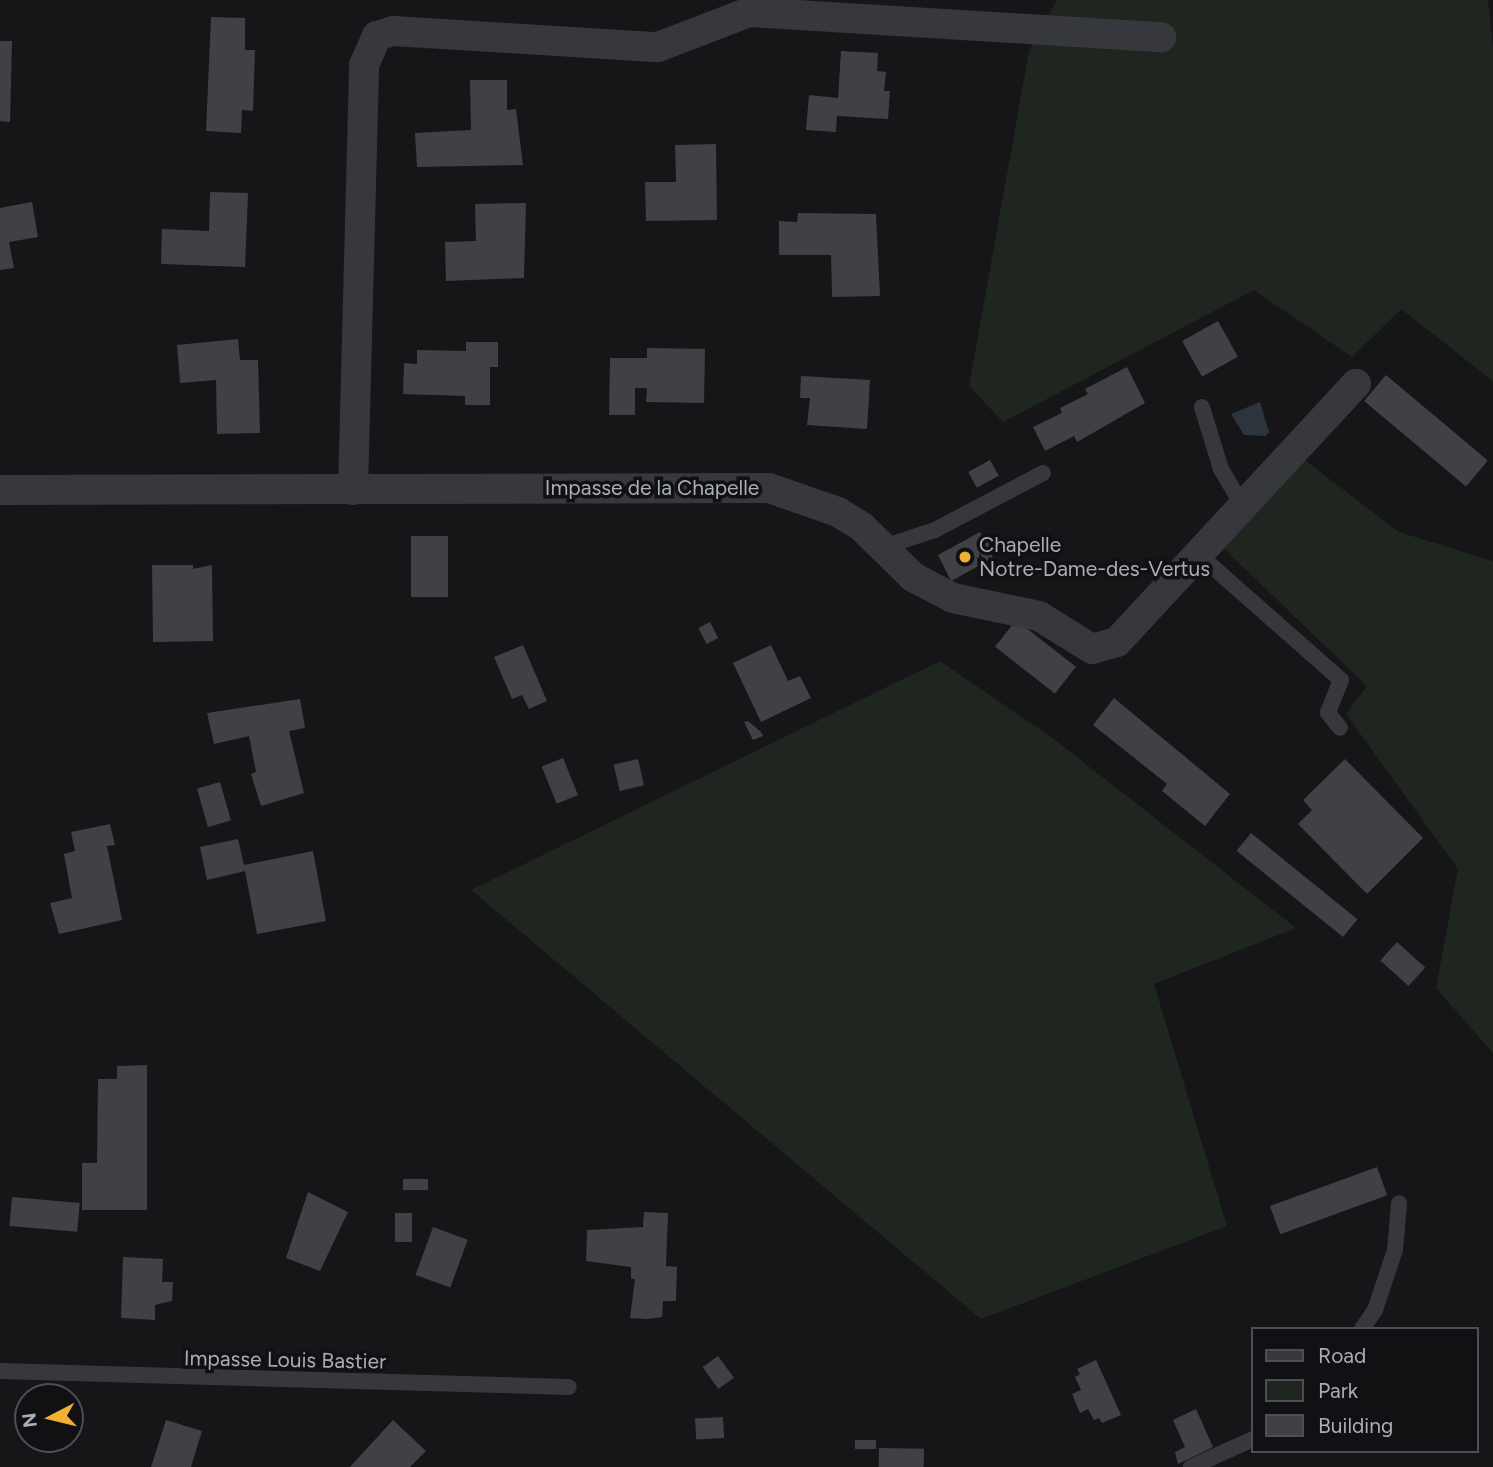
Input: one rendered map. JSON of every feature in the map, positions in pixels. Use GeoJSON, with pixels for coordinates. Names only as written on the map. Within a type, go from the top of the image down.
{"type":"FeatureCollection","features":[{"type":"Feature","properties":{"kind":"street"},"geometry":{"type":"LineString","coordinates":[[353,490],[364,65],[377,36],[393,31],[658,47],[749,12],[1161,37]]}},
{"type":"Feature","properties":{"kind":"street","name":"Impasse de la Chapelle"},"geometry":{"type":"LineString","coordinates":[[0,490],[769,488],[838,512],[883,547],[913,577],[953,598],[1039,616],[1092,649],[1116,642],[1356,384]]}},
{"type":"Feature","properties":{"kind":"lane"},"geometry":{"type":"LineString","coordinates":[[1202,407],[1221,469],[1242,505]]}},
{"type":"Feature","properties":{"kind":"lane"},"geometry":{"type":"LineString","coordinates":[[883,547],[935,530],[1043,473]]}},
{"type":"Feature","properties":{"kind":"lane"},"geometry":{"type":"LineString","coordinates":[[1197,553],[1341,680],[1328,713],[1340,728]]}},
{"type":"Feature","properties":{"kind":"lane"},"geometry":{"type":"LineString","coordinates":[[1363,1327],[1374,1310],[1395,1250],[1399,1203]]}},
{"type":"Feature","properties":{"kind":"lane","name":"Impasse Louis Bastier"},"geometry":{"type":"LineString","coordinates":[[0,1371],[569,1387]]}},
{"type":"Feature","properties":{"kind":"lane"},"geometry":{"type":"LineString","coordinates":[[1191,1467],[1252,1439]]}},
{"type":"Feature","properties":{"kind":"green space"},"geometry":{"type":"Polygon","coordinates":[[[1057,0],[1488,0],[1493,48],[1493,381],[1401,309],[1352,357],[1254,290],[1003,422],[969,386],[1029,51],[1057,0]]]}},
{"type":"Feature","properties":{"kind":"green space"},"geometry":{"type":"Polygon","coordinates":[[[1302,458],[1399,532],[1493,561],[1493,1053],[1436,988],[1458,869],[1346,714],[1367,686],[1222,547],[1302,458]]]}},
{"type":"Feature","properties":{"kind":"green space"},"geometry":{"type":"Polygon","coordinates":[[[940,661],[1051,737],[1296,928],[1154,984],[1227,1226],[981,1319],[471,890],[940,661]]]}},
{"type":"Feature","properties":{"kind":"shaded area"},"geometry":{"type":"Polygon","coordinates":[[[1260,402],[1269,432],[1266,436],[1244,435],[1231,414],[1260,402]]]}},
{"type":"Feature","properties":{"kind":"building"},"geometry":{"type":"Polygon","coordinates":[[[211,17],[245,18],[245,50],[255,50],[253,111],[242,110],[241,133],[206,131],[211,17]]]}},
{"type":"Feature","properties":{"kind":"building"},"geometry":{"type":"Polygon","coordinates":[[[0,41],[12,41],[10,122],[0,121],[0,41]]]}},
{"type":"Feature","properties":{"kind":"building"},"geometry":{"type":"Polygon","coordinates":[[[841,51],[878,53],[877,71],[886,72],[884,91],[890,91],[888,119],[837,116],[836,132],[806,130],[809,95],[838,98],[841,51]]]}},
{"type":"Feature","properties":{"kind":"building"},"geometry":{"type":"Polygon","coordinates":[[[470,80],[507,80],[507,110],[516,109],[523,165],[417,167],[415,133],[471,130],[470,80]]]}},
{"type":"Feature","properties":{"kind":"building"},"geometry":{"type":"Polygon","coordinates":[[[716,144],[717,220],[646,221],[645,182],[676,182],[675,145],[716,144]]]}},
{"type":"Feature","properties":{"kind":"building"},"geometry":{"type":"Polygon","coordinates":[[[210,192],[248,193],[245,267],[161,264],[162,229],[209,231],[210,192]]]}},
{"type":"Feature","properties":{"kind":"building"},"geometry":{"type":"Polygon","coordinates":[[[32,202],[38,237],[9,242],[14,268],[0,270],[0,208],[32,202]]]}},
{"type":"Feature","properties":{"kind":"building"},"geometry":{"type":"Polygon","coordinates":[[[526,203],[524,278],[446,281],[445,242],[476,241],[475,204],[526,203]]]}},
{"type":"Feature","properties":{"kind":"building"},"geometry":{"type":"Polygon","coordinates":[[[798,213],[876,214],[880,296],[832,297],[831,255],[779,255],[779,221],[797,222],[798,213]]]}},
{"type":"Feature","properties":{"kind":"building"},"geometry":{"type":"Polygon","coordinates":[[[1218,321],[1238,357],[1202,377],[1182,341],[1218,321]]]}},
{"type":"Feature","properties":{"kind":"building"},"geometry":{"type":"Polygon","coordinates":[[[238,339],[240,360],[258,360],[260,433],[217,434],[216,380],[180,383],[177,345],[238,339]]]}},
{"type":"Feature","properties":{"kind":"building"},"geometry":{"type":"Polygon","coordinates":[[[466,342],[498,342],[498,367],[490,367],[490,405],[465,405],[465,396],[403,394],[404,363],[417,364],[417,350],[466,351],[466,342]]]}},
{"type":"Feature","properties":{"kind":"building"},"geometry":{"type":"Polygon","coordinates":[[[647,348],[705,349],[704,403],[646,402],[647,388],[635,388],[635,415],[609,415],[610,358],[647,358],[647,348]]]}},
{"type":"Feature","properties":{"kind":"building"},"geometry":{"type":"Polygon","coordinates":[[[1127,367],[1145,403],[1077,442],[1074,436],[1045,451],[1033,427],[1062,413],[1060,408],[1088,394],[1085,389],[1127,367]]]}},
{"type":"Feature","properties":{"kind":"building"},"geometry":{"type":"Polygon","coordinates":[[[1386,375],[1488,460],[1466,487],[1364,401],[1386,375]]]}},
{"type":"Feature","properties":{"kind":"building"},"geometry":{"type":"Polygon","coordinates":[[[801,376],[870,380],[867,429],[807,425],[810,398],[800,398],[801,376]]]}},
{"type":"Feature","properties":{"kind":"building"},"geometry":{"type":"Polygon","coordinates":[[[990,460],[999,476],[977,488],[968,472],[990,460]]]}},
{"type":"Feature","properties":{"kind":"building","name":"Chapelle Notre-Dame-des-Vertus"},"geometry":{"type":"Polygon","coordinates":[[[980,532],[984,540],[991,536],[997,546],[990,551],[993,558],[951,581],[938,555],[980,532]]]}},
{"type":"Feature","properties":{"kind":"building"},"geometry":{"type":"Polygon","coordinates":[[[411,536],[448,536],[448,597],[411,597],[411,536]]]}},
{"type":"Feature","properties":{"kind":"building"},"geometry":{"type":"Polygon","coordinates":[[[152,565],[193,565],[193,569],[212,565],[213,641],[153,642],[152,565]]]}},
{"type":"Feature","properties":{"kind":"building"},"geometry":{"type":"Polygon","coordinates":[[[1016,620],[1076,667],[1055,694],[995,647],[1016,620]]]}},
{"type":"Feature","properties":{"kind":"building"},"geometry":{"type":"Polygon","coordinates":[[[710,622],[718,638],[707,644],[698,628],[710,622]]]}},
{"type":"Feature","properties":{"kind":"building"},"geometry":{"type":"Polygon","coordinates":[[[523,645],[547,701],[529,709],[522,695],[512,699],[494,657],[523,645]]]}},
{"type":"Feature","properties":{"kind":"building"},"geometry":{"type":"Polygon","coordinates":[[[771,645],[788,681],[800,676],[811,698],[761,722],[733,663],[771,645]]]}},
{"type":"Feature","properties":{"kind":"building"},"geometry":{"type":"Polygon","coordinates":[[[1114,698],[1230,794],[1205,826],[1162,791],[1167,784],[1093,725],[1114,698]]]}},
{"type":"Feature","properties":{"kind":"building"},"geometry":{"type":"Polygon","coordinates":[[[300,699],[305,728],[289,731],[304,793],[261,806],[251,774],[256,772],[249,736],[214,744],[207,713],[300,699]]]}},
{"type":"Feature","properties":{"kind":"building"},"geometry":{"type":"Polygon","coordinates":[[[748,721],[763,736],[753,740],[744,722],[748,721]]]}},
{"type":"Feature","properties":{"kind":"building"},"geometry":{"type":"Polygon","coordinates":[[[563,758],[578,795],[557,804],[542,767],[563,758]]]}},
{"type":"Feature","properties":{"kind":"building"},"geometry":{"type":"Polygon","coordinates":[[[638,759],[644,785],[620,791],[614,765],[638,759]]]}},
{"type":"Feature","properties":{"kind":"building"},"geometry":{"type":"Polygon","coordinates":[[[1345,759],[1423,838],[1367,894],[1298,824],[1312,810],[1303,800],[1345,759]]]}},
{"type":"Feature","properties":{"kind":"building"},"geometry":{"type":"Polygon","coordinates":[[[220,782],[231,820],[208,827],[197,789],[220,782]]]}},
{"type":"Feature","properties":{"kind":"building"},"geometry":{"type":"Polygon","coordinates":[[[110,824],[115,845],[107,846],[122,920],[59,934],[50,903],[72,898],[64,854],[75,851],[71,832],[110,824]]]}},
{"type":"Feature","properties":{"kind":"building"},"geometry":{"type":"Polygon","coordinates":[[[1251,833],[1357,919],[1343,937],[1237,851],[1251,833]]]}},
{"type":"Feature","properties":{"kind":"building"},"geometry":{"type":"Polygon","coordinates":[[[238,839],[244,865],[313,851],[326,921],[257,934],[245,871],[207,880],[200,847],[238,839]]]}},
{"type":"Feature","properties":{"kind":"building"},"geometry":{"type":"Polygon","coordinates":[[[1397,942],[1425,967],[1409,986],[1380,961],[1397,942]]]}},
{"type":"Feature","properties":{"kind":"building"},"geometry":{"type":"Polygon","coordinates":[[[147,1065],[147,1210],[82,1210],[82,1163],[97,1163],[98,1079],[117,1079],[117,1066],[147,1065]]]}},
{"type":"Feature","properties":{"kind":"building"},"geometry":{"type":"Polygon","coordinates":[[[1377,1167],[1387,1195],[1280,1234],[1270,1206],[1377,1167]]]}},
{"type":"Feature","properties":{"kind":"building"},"geometry":{"type":"Polygon","coordinates":[[[403,1179],[428,1179],[428,1190],[403,1190],[403,1179]]]}},
{"type":"Feature","properties":{"kind":"building"},"geometry":{"type":"Polygon","coordinates":[[[308,1192],[348,1212],[320,1271],[286,1258],[308,1192]]]}},
{"type":"Feature","properties":{"kind":"building"},"geometry":{"type":"Polygon","coordinates":[[[12,1197],[80,1203],[77,1232],[9,1226],[12,1197]]]}},
{"type":"Feature","properties":{"kind":"building"},"geometry":{"type":"Polygon","coordinates":[[[644,1212],[668,1213],[666,1266],[677,1267],[676,1301],[663,1301],[662,1317],[648,1319],[630,1318],[635,1279],[631,1279],[631,1267],[586,1261],[587,1230],[643,1227],[644,1212]]]}},
{"type":"Feature","properties":{"kind":"building"},"geometry":{"type":"Polygon","coordinates":[[[395,1213],[412,1213],[412,1242],[395,1242],[395,1213]]]}},
{"type":"Feature","properties":{"kind":"building"},"geometry":{"type":"Polygon","coordinates":[[[433,1227],[468,1240],[450,1288],[416,1275],[433,1227]]]}},
{"type":"Feature","properties":{"kind":"building"},"geometry":{"type":"Polygon","coordinates":[[[123,1257],[163,1259],[162,1282],[173,1282],[172,1301],[155,1305],[155,1320],[121,1318],[123,1257]]]}},
{"type":"Feature","properties":{"kind":"building"},"geometry":{"type":"Polygon","coordinates":[[[718,1356],[734,1378],[718,1389],[703,1367],[718,1356]]]}},
{"type":"Feature","properties":{"kind":"building"},"geometry":{"type":"Polygon","coordinates":[[[1096,1360],[1121,1415],[1102,1423],[1099,1418],[1094,1420],[1088,1409],[1080,1413],[1072,1394],[1081,1390],[1075,1377],[1080,1374],[1077,1369],[1096,1360]]]}},
{"type":"Feature","properties":{"kind":"building"},"geometry":{"type":"Polygon","coordinates":[[[1196,1409],[1213,1447],[1178,1464],[1175,1452],[1185,1447],[1173,1420],[1196,1409]]]}},
{"type":"Feature","properties":{"kind":"building"},"geometry":{"type":"Polygon","coordinates":[[[723,1417],[724,1438],[696,1439],[695,1418],[723,1417]]]}},
{"type":"Feature","properties":{"kind":"building"},"geometry":{"type":"Polygon","coordinates":[[[166,1420],[202,1431],[191,1467],[151,1467],[166,1420]]]}},
{"type":"Feature","properties":{"kind":"building"},"geometry":{"type":"Polygon","coordinates":[[[393,1420],[426,1451],[410,1467],[350,1467],[393,1420]]]}},
{"type":"Feature","properties":{"kind":"building"},"geometry":{"type":"Polygon","coordinates":[[[855,1440],[876,1440],[876,1449],[855,1449],[855,1440]]]}},
{"type":"Feature","properties":{"kind":"building"},"geometry":{"type":"Polygon","coordinates":[[[879,1448],[924,1449],[924,1467],[879,1467],[879,1448]]]}},
{"type":"Feature","properties":{"kind":"place","name":"Chapelle Notre-Dame-des-Vertus"},"geometry":{"type":"Point","coordinates":[965,557]}}]}
